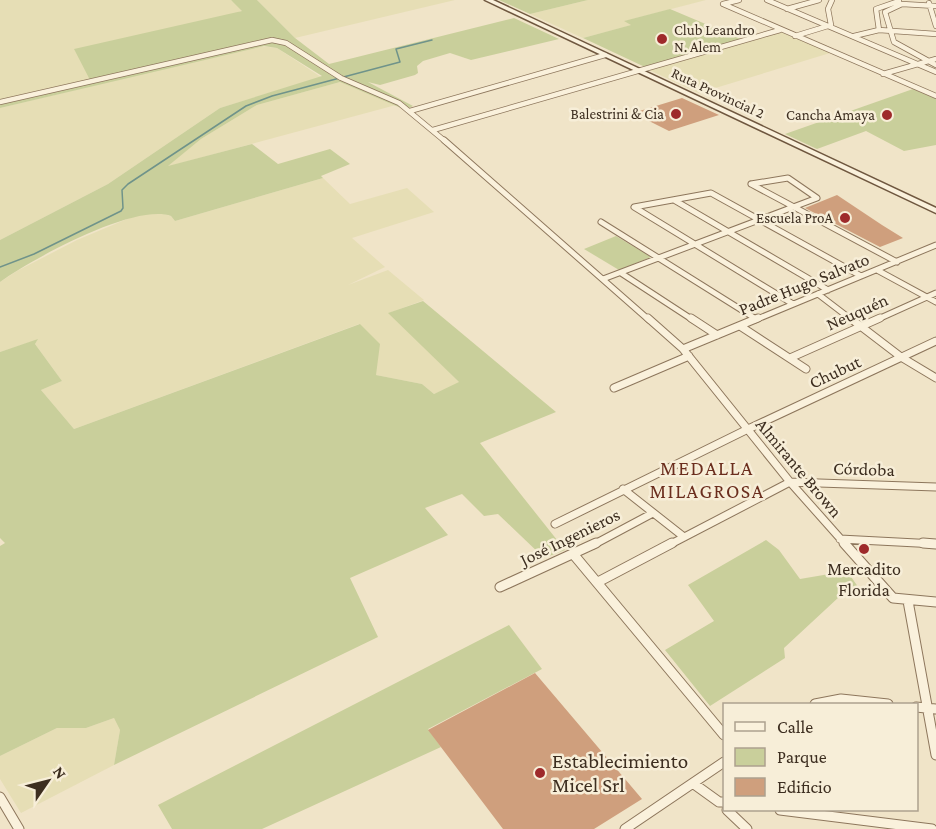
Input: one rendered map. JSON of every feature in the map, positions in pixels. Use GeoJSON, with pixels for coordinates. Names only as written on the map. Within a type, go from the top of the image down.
{"type":"FeatureCollection","features":[{"type":"Feature","properties":{"kind":"main road","name":"Ruta Provincial 2"},"geometry":{"type":"LineString","coordinates":[[488,0],[936,211]]}},
{"type":"Feature","properties":{"kind":"street"},"geometry":{"type":"LineString","coordinates":[[739,0],[723,4],[936,96]]}},
{"type":"Feature","properties":{"kind":"street"},"geometry":{"type":"LineString","coordinates":[[767,0],[936,72]]}},
{"type":"Feature","properties":{"kind":"street"},"geometry":{"type":"LineString","coordinates":[[787,9],[819,0]]}},
{"type":"Feature","properties":{"kind":"street"},"geometry":{"type":"LineString","coordinates":[[830,26],[828,9],[832,0]]}},
{"type":"Feature","properties":{"kind":"street"},"geometry":{"type":"LineString","coordinates":[[879,30],[876,9],[886,3],[907,0],[936,4]]}},
{"type":"Feature","properties":{"kind":"street"},"geometry":{"type":"LineString","coordinates":[[929,3],[936,26]]}},
{"type":"Feature","properties":{"kind":"street"},"geometry":{"type":"LineString","coordinates":[[929,3],[905,4],[887,9],[885,14],[896,44],[936,65]]}},
{"type":"Feature","properties":{"kind":"street"},"geometry":{"type":"LineString","coordinates":[[795,36],[830,26]]}},
{"type":"Feature","properties":{"kind":"street"},"geometry":{"type":"LineString","coordinates":[[434,130],[780,30]]}},
{"type":"Feature","properties":{"kind":"street"},"geometry":{"type":"LineString","coordinates":[[854,36],[879,30],[936,34]]}},
{"type":"Feature","properties":{"kind":"street","name":"Almirante Brown"},"geometry":{"type":"LineString","coordinates":[[0,102],[272,40],[282,41],[336,75],[394,101],[434,130],[683,349],[746,430],[886,591],[897,600],[908,601]]}},
{"type":"Feature","properties":{"kind":"street"},"geometry":{"type":"LineString","coordinates":[[410,111],[605,56]]}},
{"type":"Feature","properties":{"kind":"street"},"geometry":{"type":"LineString","coordinates":[[883,74],[936,59]]}},
{"type":"Feature","properties":{"kind":"street"},"geometry":{"type":"LineString","coordinates":[[603,279],[794,208],[817,198],[788,177],[751,184],[794,208],[897,262]]}},
{"type":"Feature","properties":{"kind":"street"},"geometry":{"type":"LineString","coordinates":[[793,304],[634,207],[711,193],[861,276]]}},
{"type":"Feature","properties":{"kind":"street"},"geometry":{"type":"LineString","coordinates":[[674,200],[828,290]]}},
{"type":"Feature","properties":{"kind":"street"},"geometry":{"type":"LineString","coordinates":[[601,222],[756,319]]}},
{"type":"Feature","properties":{"kind":"street","name":"Padre Hugo Salvato"},"geometry":{"type":"LineString","coordinates":[[683,349],[936,245]]}},
{"type":"Feature","properties":{"kind":"street"},"geometry":{"type":"LineString","coordinates":[[877,270],[936,302]]}},
{"type":"Feature","properties":{"kind":"street"},"geometry":{"type":"LineString","coordinates":[[621,273],[717,335]]}},
{"type":"Feature","properties":{"kind":"street","name":"Neuquén"},"geometry":{"type":"LineString","coordinates":[[790,358],[936,293]]}},
{"type":"Feature","properties":{"kind":"street"},"geometry":{"type":"LineString","coordinates":[[818,294],[901,357],[936,378]]}},
{"type":"Feature","properties":{"kind":"street"},"geometry":{"type":"LineString","coordinates":[[740,326],[806,369]]}},
{"type":"Feature","properties":{"kind":"street","name":"Chubut"},"geometry":{"type":"LineString","coordinates":[[555,524],[623,489],[936,341]]}},
{"type":"Feature","properties":{"kind":"street"},"geometry":{"type":"LineString","coordinates":[[614,388],[689,356]]}},
{"type":"Feature","properties":{"kind":"street"},"geometry":{"type":"LineString","coordinates":[[598,582],[790,482]]}},
{"type":"Feature","properties":{"kind":"street","name":"Córdoba"},"geometry":{"type":"LineString","coordinates":[[790,482],[936,487]]}},
{"type":"Feature","properties":{"kind":"street"},"geometry":{"type":"LineString","coordinates":[[623,489],[684,537]]}},
{"type":"Feature","properties":{"kind":"street","name":"José Ingenieros"},"geometry":{"type":"LineString","coordinates":[[500,587],[574,555],[653,513]]}},
{"type":"Feature","properties":{"kind":"street"},"geometry":{"type":"LineString","coordinates":[[840,539],[936,544]]}},
{"type":"Feature","properties":{"kind":"street"},"geometry":{"type":"LineString","coordinates":[[574,555],[723,734]]}},
{"type":"Feature","properties":{"kind":"street"},"geometry":{"type":"LineString","coordinates":[[936,602],[908,601],[932,709],[936,755]]}},
{"type":"Feature","properties":{"kind":"street"},"geometry":{"type":"LineString","coordinates":[[821,703],[829,700],[864,703]]}},
{"type":"Feature","properties":{"kind":"street"},"geometry":{"type":"LineString","coordinates":[[625,829],[723,763]]}},
{"type":"Feature","properties":{"kind":"street"},"geometry":{"type":"LineString","coordinates":[[694,784],[723,804]]}},
{"type":"Feature","properties":{"kind":"street"},"geometry":{"type":"LineString","coordinates":[[0,797],[19,829]]}},
{"type":"Feature","properties":{"kind":"street"},"geometry":{"type":"LineString","coordinates":[[730,811],[747,829]]}},
{"type":"Feature","properties":{"kind":"street"},"geometry":{"type":"LineString","coordinates":[[788,811],[932,829]]}},
{"type":"Feature","properties":{"kind":"shaded area"},"geometry":{"type":"Polygon","coordinates":[[[0,0],[231,0],[243,10],[90,79],[0,100],[0,0]]]}},
{"type":"Feature","properties":{"kind":"shaded area"},"geometry":{"type":"Polygon","coordinates":[[[257,0],[455,0],[295,38],[257,0]]]}},
{"type":"Feature","properties":{"kind":"shaded area"},"geometry":{"type":"Polygon","coordinates":[[[588,0],[706,0],[625,21],[632,25],[583,38],[530,14],[588,0]]]}},
{"type":"Feature","properties":{"kind":"shaded area"},"geometry":{"type":"Polygon","coordinates":[[[780,31],[830,53],[699,93],[649,70],[780,31]]]}},
{"type":"Feature","properties":{"kind":"shaded area"},"geometry":{"type":"Polygon","coordinates":[[[259,46],[277,48],[321,77],[220,108],[108,184],[0,240],[0,108],[259,46]]]}},
{"type":"Feature","properties":{"kind":"shaded area"},"geometry":{"type":"Polygon","coordinates":[[[340,82],[396,105],[166,167],[201,139],[257,105],[340,82]]]}},
{"type":"Feature","properties":{"kind":"shaded area"},"geometry":{"type":"Polygon","coordinates":[[[323,178],[350,204],[407,188],[434,212],[352,238],[385,267],[348,285],[388,270],[424,300],[389,313],[460,383],[434,394],[422,384],[376,375],[359,324],[74,429],[41,390],[62,381],[35,344],[37,340],[0,352],[0,282],[17,271],[77,240],[134,216],[160,213],[171,216],[175,221],[323,178]]]}},
{"type":"Feature","properties":{"kind":"shaded area"},"geometry":{"type":"Polygon","coordinates":[[[114,718],[120,730],[114,765],[21,813],[0,779],[0,756],[57,728],[86,728],[114,718]]]}},
{"type":"Feature","properties":{"kind":"green space"},"geometry":{"type":"Polygon","coordinates":[[[231,0],[257,0],[295,38],[329,64],[514,18],[559,39],[471,60],[450,53],[423,61],[417,66],[418,73],[415,75],[380,85],[368,82],[413,106],[409,108],[342,77],[279,39],[90,80],[74,49],[242,11],[231,0]]]}},
{"type":"Feature","properties":{"kind":"green space"},"geometry":{"type":"Polygon","coordinates":[[[499,0],[588,0],[530,14],[499,0]]]}},
{"type":"Feature","properties":{"kind":"green space","name":"Club Leandro N. Alem"},"geometry":{"type":"Polygon","coordinates":[[[670,9],[741,39],[645,67],[583,38],[631,25],[624,21],[670,9]]]}},
{"type":"Feature","properties":{"kind":"green space"},"geometry":{"type":"Polygon","coordinates":[[[273,40],[337,77],[408,111],[340,82],[257,105],[201,139],[168,166],[252,144],[278,164],[330,149],[350,164],[321,176],[323,178],[175,221],[171,216],[154,214],[109,225],[35,260],[0,282],[0,240],[108,184],[220,108],[322,76],[277,48],[264,46],[0,108],[0,104],[273,40]]]}},
{"type":"Feature","properties":{"kind":"green space","name":"Cancha Amaya"},"geometry":{"type":"Polygon","coordinates":[[[913,89],[936,99],[936,145],[904,151],[866,131],[817,149],[785,134],[913,89]]]}},
{"type":"Feature","properties":{"kind":"green space"},"geometry":{"type":"Polygon","coordinates":[[[616,236],[651,257],[619,270],[584,249],[616,236]]]}},
{"type":"Feature","properties":{"kind":"green space"},"geometry":{"type":"Polygon","coordinates":[[[423,301],[556,412],[480,443],[565,550],[544,558],[498,514],[484,516],[462,494],[425,508],[448,535],[350,578],[378,637],[114,765],[120,730],[114,718],[86,728],[57,728],[0,756],[0,546],[5,543],[0,538],[0,352],[38,339],[35,344],[62,381],[41,390],[74,429],[360,324],[380,344],[376,375],[422,384],[434,394],[459,382],[388,313],[423,301]]]}},
{"type":"Feature","properties":{"kind":"green space"},"geometry":{"type":"Polygon","coordinates":[[[766,540],[779,550],[800,579],[847,571],[863,594],[839,597],[784,648],[785,658],[710,706],[665,650],[714,621],[688,585],[766,540]]]}},
{"type":"Feature","properties":{"kind":"green space"},"geometry":{"type":"Polygon","coordinates":[[[509,625],[542,669],[428,729],[441,747],[262,829],[172,829],[158,805],[509,625]]]}},
{"type":"Feature","properties":{"kind":"building","name":"Balestrini & Cia"},"geometry":{"type":"Polygon","coordinates":[[[682,98],[719,115],[669,131],[633,113],[682,98]]]}},
{"type":"Feature","properties":{"kind":"building","name":"Escuela ProA"},"geometry":{"type":"Polygon","coordinates":[[[837,195],[903,238],[880,247],[805,208],[837,195]]]}},
{"type":"Feature","properties":{"kind":"building","name":"Establecimiento Micel Srl"},"geometry":{"type":"Polygon","coordinates":[[[535,673],[642,799],[594,829],[503,829],[428,730],[535,673]]]}},
{"type":"Feature","properties":{"kind":"waterway"},"geometry":{"type":"LineString","coordinates":[[0,267],[34,254],[121,211],[123,208],[122,190],[128,184],[246,106],[272,96],[400,62],[396,49],[432,40]]}},
{"type":"Feature","properties":{"kind":"place","name":"Club Leandro N. Alem"},"geometry":{"type":"Point","coordinates":[662,39]}},
{"type":"Feature","properties":{"kind":"place","name":"Balestrini & Cia"},"geometry":{"type":"Point","coordinates":[676,114]}},
{"type":"Feature","properties":{"kind":"place","name":"Cancha Amaya"},"geometry":{"type":"Point","coordinates":[887,115]}},
{"type":"Feature","properties":{"kind":"place","name":"Escuela ProA"},"geometry":{"type":"Point","coordinates":[845,218]}},
{"type":"Feature","properties":{"kind":"place","name":"Mercadito Florida"},"geometry":{"type":"Point","coordinates":[864,549]}},
{"type":"Feature","properties":{"kind":"place","name":"Establecimiento Micel Srl"},"geometry":{"type":"Point","coordinates":[540,773]}},
{"type":"Feature","properties":{"kind":"district","name":"MEDALLA MILAGROSA"},"geometry":{"type":"Point","coordinates":[707,480]}}]}
